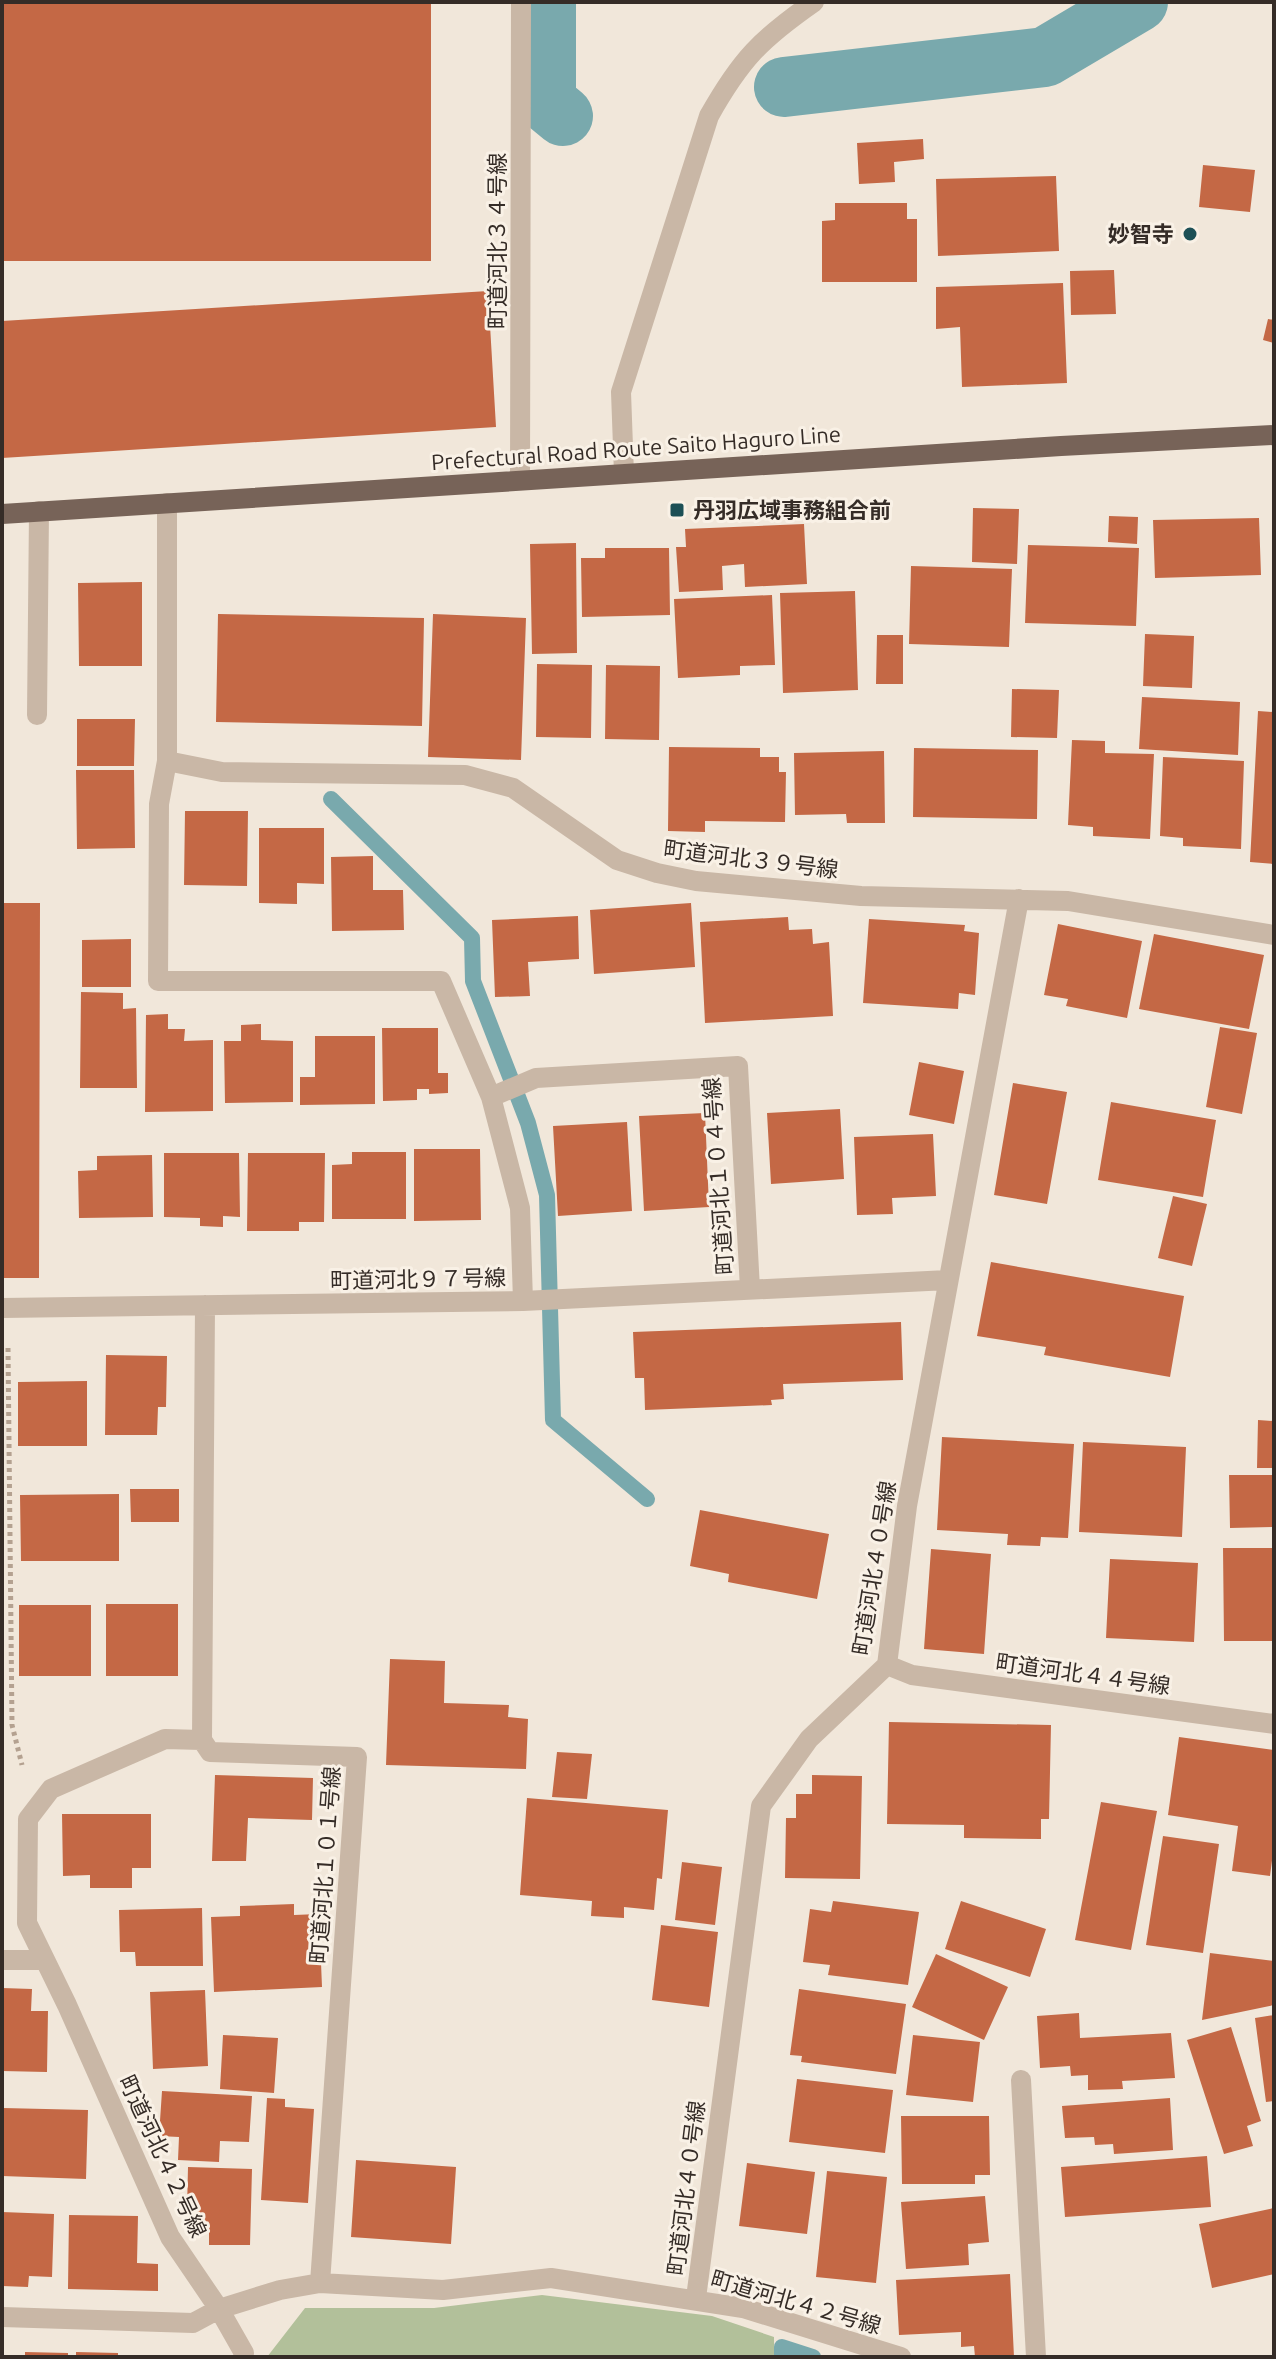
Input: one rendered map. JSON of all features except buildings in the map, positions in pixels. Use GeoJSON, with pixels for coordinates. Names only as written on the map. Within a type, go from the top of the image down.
{"type":"FeatureCollection","features":[{"type":"Feature","properties":{"kind":"main road","name":"Prefectural Road Route Saito Haguro Line"},"geometry":{"type":"LineString","coordinates":[[2,514],[520,479],[1274,435]]}},
{"type":"Feature","properties":{"kind":"street","name":"町道河北３４号線"},"geometry":{"type":"LineString","coordinates":[[520,479],[521,2]]}},
{"type":"Feature","properties":{"kind":"street"},"geometry":{"type":"LineString","coordinates":[[624,474],[621,392],[709,116],[732,76],[750,53],[771,33],[814,2]]}},
{"type":"Feature","properties":{"kind":"street"},"geometry":{"type":"LineString","coordinates":[[167,503],[167,761]]}},
{"type":"Feature","properties":{"kind":"street"},"geometry":{"type":"LineString","coordinates":[[37,715],[39,511]]}},
{"type":"Feature","properties":{"kind":"street","name":"町道河北３９号線"},"geometry":{"type":"LineString","coordinates":[[167,761],[222,772],[465,775],[513,788],[617,860],[696,881],[861,896],[1068,901],[1274,935]]}},
{"type":"Feature","properties":{"kind":"street","name":"町道河北９７号線"},"geometry":{"type":"LineString","coordinates":[[5,1308],[523,1301],[520,1208],[491,1097],[441,981],[158,981],[159,804],[167,761]]}},
{"type":"Feature","properties":{"kind":"street","name":"町道河北４０号線"},"geometry":{"type":"LineString","coordinates":[[696,2298],[761,1806],[809,1739],[887,1665],[907,1506],[1019,899]]}},
{"type":"Feature","properties":{"kind":"street","name":"町道河北１０４号線"},"geometry":{"type":"LineString","coordinates":[[491,1097],[536,1078],[738,1066],[750,1289]]}},
{"type":"Feature","properties":{"kind":"street"},"geometry":{"type":"LineString","coordinates":[[523,1301],[948,1280]]}},
{"type":"Feature","properties":{"kind":"street"},"geometry":{"type":"LineString","coordinates":[[33,1812],[51,1789],[165,1739],[202,1740],[205,1305]]}},
{"type":"Feature","properties":{"kind":"street","name":"町道河北４４号線"},"geometry":{"type":"LineString","coordinates":[[887,1665],[912,1675],[1274,1724]]}},
{"type":"Feature","properties":{"kind":"street","name":"町道河北１０１号線"},"geometry":{"type":"LineString","coordinates":[[202,1740],[210,1752],[357,1757],[320,2283]]}},
{"type":"Feature","properties":{"kind":"street","name":"町道河北４２号線"},"geometry":{"type":"LineString","coordinates":[[33,1812],[28,1819],[27,1923],[170,2237],[219,2309],[280,2290],[320,2283],[443,2290],[551,2278],[696,2298],[743,2308],[901,2357]]}},
{"type":"Feature","properties":{"kind":"street"},"geometry":{"type":"LineString","coordinates":[[2,1960],[45,1960]]}},
{"type":"Feature","properties":{"kind":"street"},"geometry":{"type":"LineString","coordinates":[[1021,2080],[1036,2357]]}},
{"type":"Feature","properties":{"kind":"street"},"geometry":{"type":"LineString","coordinates":[[2,2317],[193,2323],[219,2309],[243,2357]]}},
{"type":"Feature","properties":{"kind":"path"},"geometry":{"type":"LineString","coordinates":[[5,1308],[12,1725],[33,1812]]}},
{"type":"Feature","properties":{"kind":"green space"},"geometry":{"type":"Polygon","coordinates":[[[542,2295],[712,2316],[774,2337],[774,2357],[267,2357],[305,2308],[434,2308],[542,2295]]]}},
{"type":"Feature","properties":{"kind":"waterway"},"geometry":{"type":"LineString","coordinates":[[546,2],[546,102],[563,116]]}},
{"type":"Feature","properties":{"kind":"waterway"},"geometry":{"type":"LineString","coordinates":[[784,87],[1045,57],[1138,2]]}},
{"type":"Feature","properties":{"kind":"waterway"},"geometry":{"type":"LineString","coordinates":[[331,799],[472,938],[473,981],[528,1123],[547,1195],[553,1420],[647,1499]]}},
{"type":"Feature","properties":{"kind":"waterway"},"geometry":{"type":"LineString","coordinates":[[782,2357],[782,2347],[813,2357]]}},
{"type":"Feature","properties":{"kind":"place","name":"妙智寺"},"geometry":{"type":"Point","coordinates":[1190,234]}},
{"type":"Feature","properties":{"kind":"place","name":"丹羽広域事務組合前"},"geometry":{"type":"Point","coordinates":[677,510]}}]}
